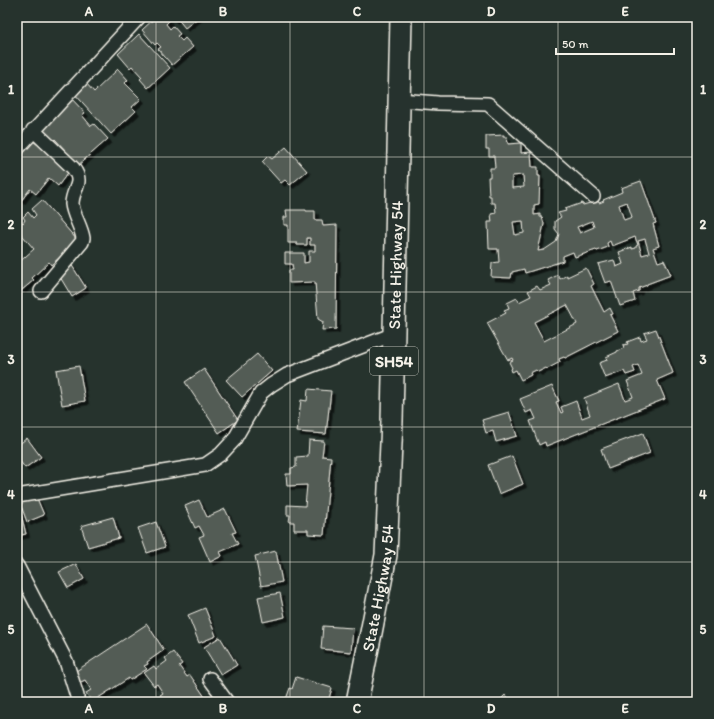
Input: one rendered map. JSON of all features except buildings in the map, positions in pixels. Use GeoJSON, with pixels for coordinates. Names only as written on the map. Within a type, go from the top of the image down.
{"type":"FeatureCollection","features":[{"type":"Feature","properties":{"kind":"main road","name":"State Highway 54"},"geometry":{"type":"LineString","coordinates":[[356,702],[386,555],[392,421],[401,17]]}},
{"type":"Feature","properties":{"kind":"street"},"geometry":{"type":"LineString","coordinates":[[17,149],[139,17]]}},
{"type":"Feature","properties":{"kind":"street"},"geometry":{"type":"LineString","coordinates":[[399,100],[438,103],[488,104],[593,196]]}},
{"type":"Feature","properties":{"kind":"street"},"geometry":{"type":"LineString","coordinates":[[33,130],[77,173],[78,183],[72,206],[83,238],[82,242],[41,291]]}},
{"type":"Feature","properties":{"kind":"street"},"geometry":{"type":"LineString","coordinates":[[17,496],[205,465],[221,454],[234,440],[261,393],[271,385],[287,375],[394,334]]}},
{"type":"Feature","properties":{"kind":"street"},"geometry":{"type":"LineString","coordinates":[[17,566],[66,661],[77,696],[77,702]]}},
{"type":"Feature","properties":{"kind":"street"},"geometry":{"type":"LineString","coordinates":[[210,679],[227,702]]}}]}
